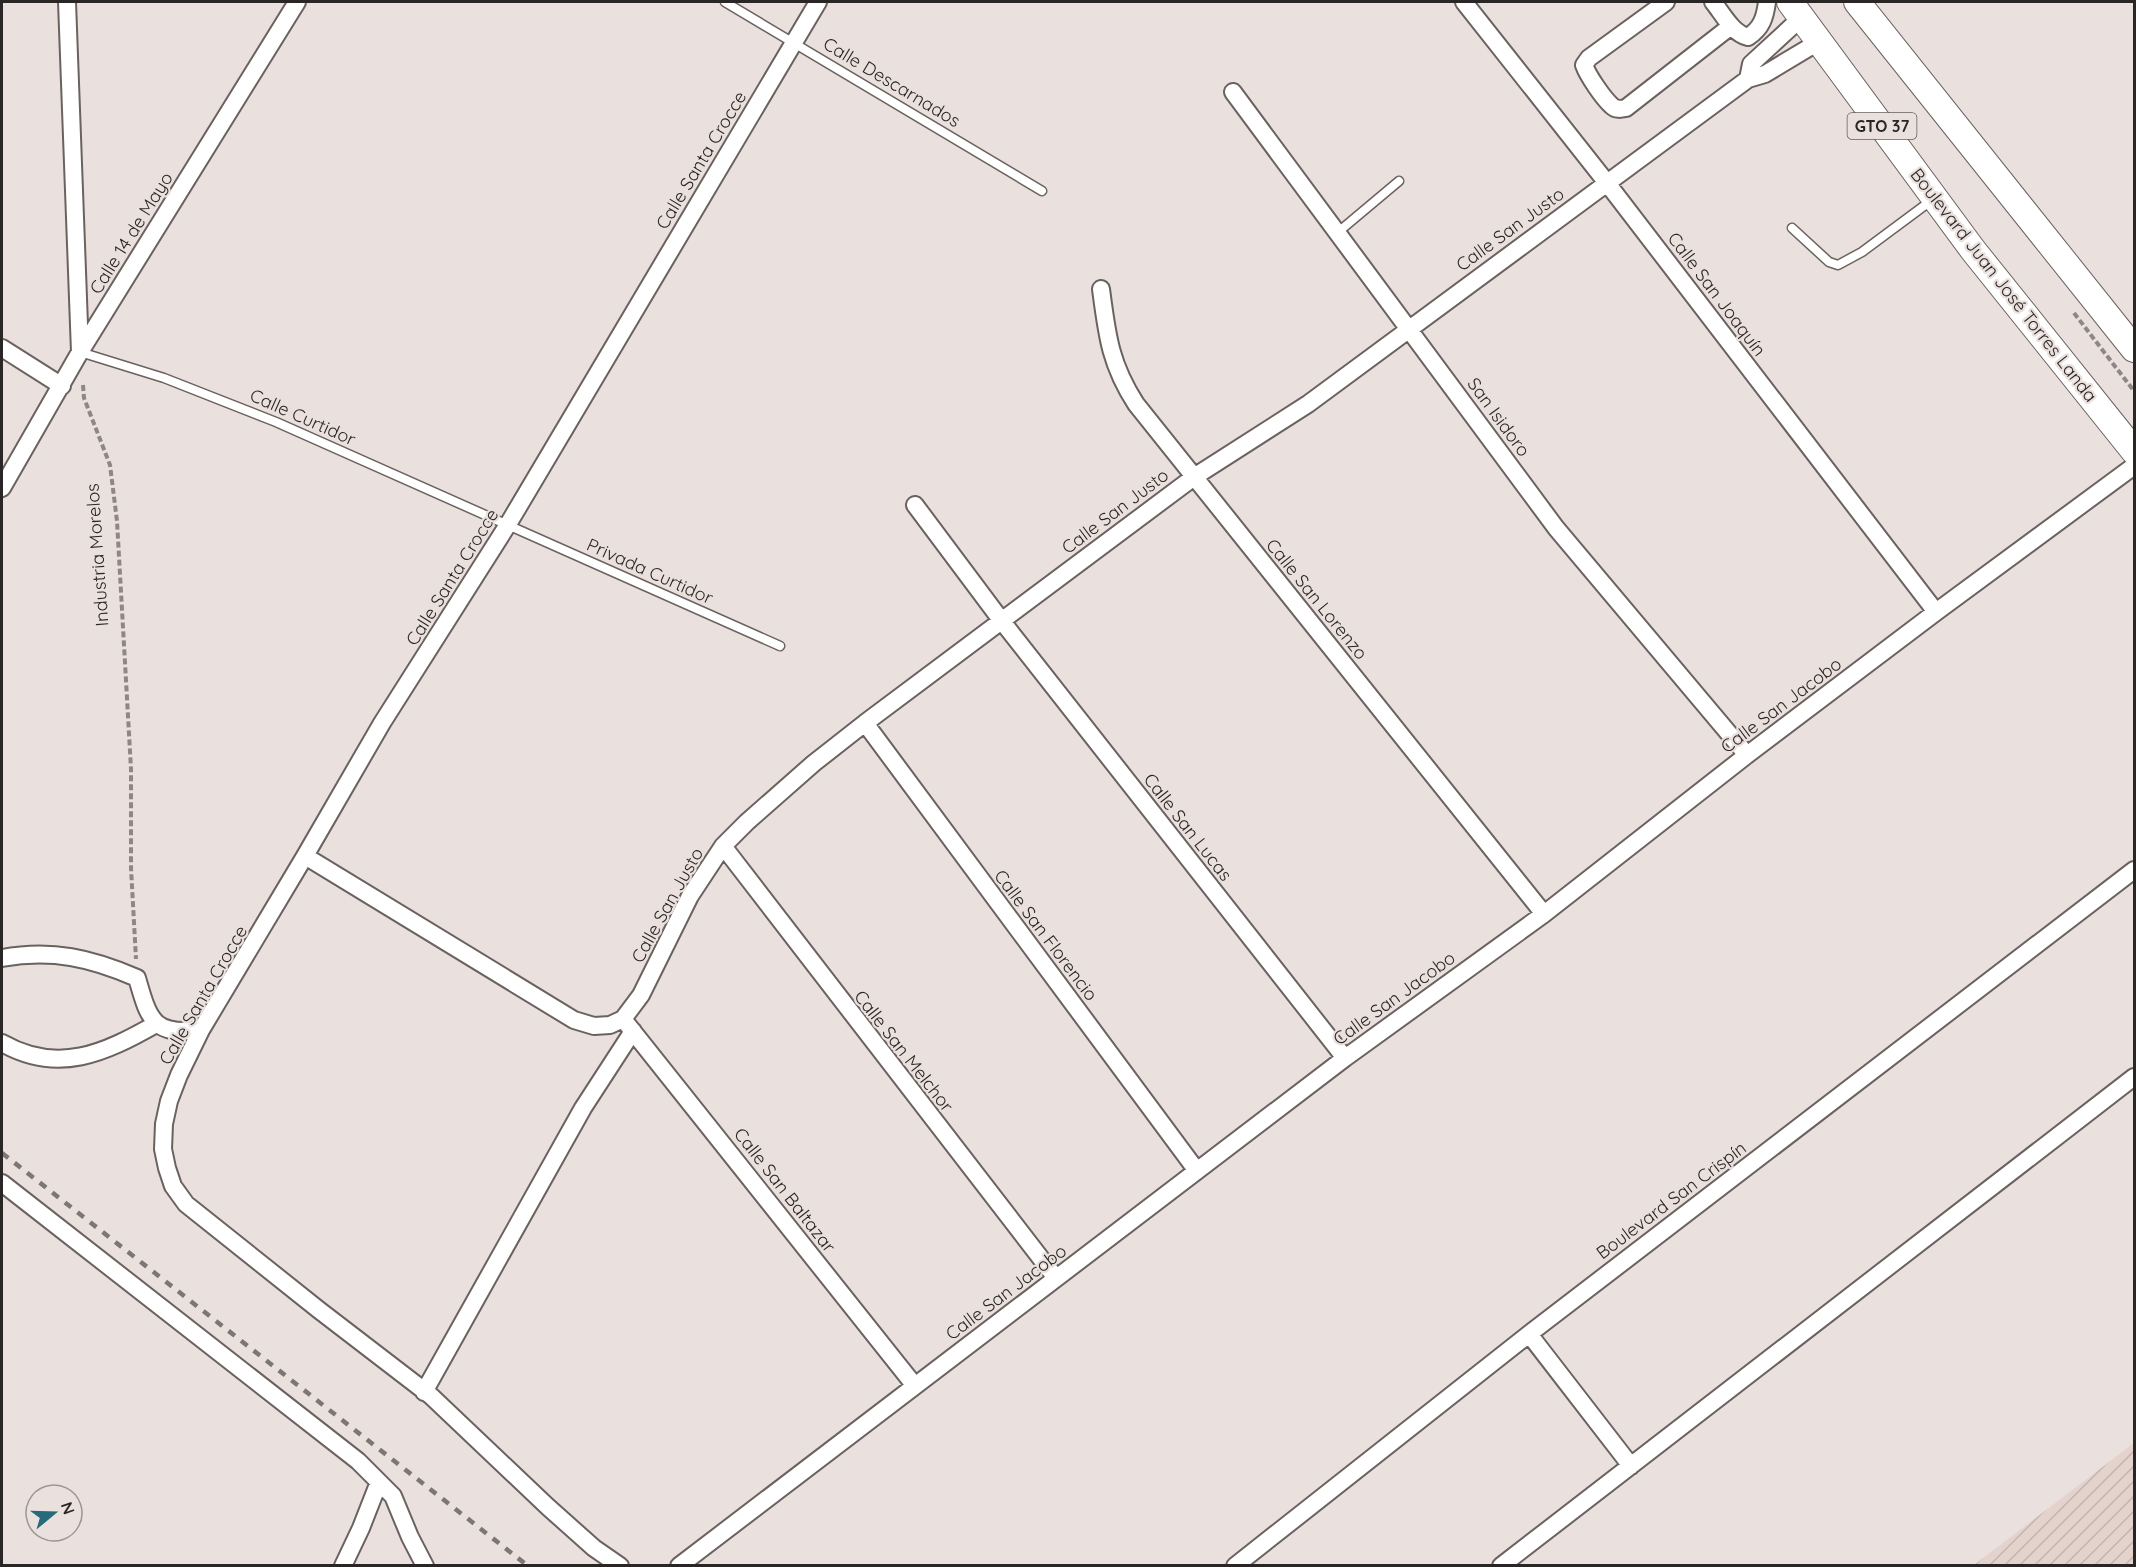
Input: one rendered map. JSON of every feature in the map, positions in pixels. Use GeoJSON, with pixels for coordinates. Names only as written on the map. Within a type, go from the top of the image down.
{"type":"FeatureCollection","features":[{"type":"Feature","properties":{"kind":"main road","name":"GTO 37"},"geometry":{"type":"LineString","coordinates":[[1857,2],[2134,350]]}},
{"type":"Feature","properties":{"kind":"main road","name":"Boulevard Juan José Torres Landa"},"geometry":{"type":"LineString","coordinates":[[1796,9],[1973,250],[2134,451]]}},
{"type":"Feature","properties":{"kind":"street"},"geometry":{"type":"LineString","coordinates":[[67,2],[80,352]]}},
{"type":"Feature","properties":{"kind":"street","name":"Calle 14 de Mayo"},"geometry":{"type":"LineString","coordinates":[[2,488],[80,352],[296,2]]}},
{"type":"Feature","properties":{"kind":"street","name":"Calle Santa Crocce"},"geometry":{"type":"LineString","coordinates":[[424,1392],[186,1204],[173,1186],[163,1149],[164,1124],[169,1101],[178,1076],[201,1030],[382,723],[507,526],[818,2]]}},
{"type":"Feature","properties":{"kind":"street","name":"Calle San Joaquín"},"geometry":{"type":"LineString","coordinates":[[1464,2],[1607,183],[1936,612]]}},
{"type":"Feature","properties":{"kind":"street"},"geometry":{"type":"LineString","coordinates":[[1666,2],[1584,64],[1587,72],[1613,108],[1620,110],[1626,108],[1731,26]]}},
{"type":"Feature","properties":{"kind":"street"},"geometry":{"type":"LineString","coordinates":[[1713,2],[1731,26],[1740,35],[1748,38],[1755,33],[1764,20],[1767,2]]}},
{"type":"Feature","properties":{"kind":"street","name":"Calle San Justo"},"geometry":{"type":"LineString","coordinates":[[1748,79],[1751,64],[1796,9]]}},
{"type":"Feature","properties":{"kind":"street","name":"Calle San Justo"},"geometry":{"type":"LineString","coordinates":[[424,1392],[499,1262],[628,1025],[690,896],[723,846],[806,770],[865,723],[1194,477],[1308,404],[1748,79],[1765,74],[1820,41]]}},
{"type":"Feature","properties":{"kind":"street","name":"San Isidoro"},"geometry":{"type":"LineString","coordinates":[[1233,92],[1556,528],[1747,755]]}},
{"type":"Feature","properties":{"kind":"street","name":"Calle San Lorenzo"},"geometry":{"type":"LineString","coordinates":[[1101,289],[1110,351],[1124,385],[1136,404],[1544,914]]}},
{"type":"Feature","properties":{"kind":"street"},"geometry":{"type":"LineString","coordinates":[[2,348],[62,386]]}},
{"type":"Feature","properties":{"kind":"street","name":"Calle San Jacobo"},"geometry":{"type":"LineString","coordinates":[[679,1566],[1345,1058],[1544,914],[1747,755],[2134,466]]}},
{"type":"Feature","properties":{"kind":"street","name":"Calle San Lucas"},"geometry":{"type":"LineString","coordinates":[[915,505],[1001,620],[1345,1058]]}},
{"type":"Feature","properties":{"kind":"street","name":"Calle San Florencio"},"geometry":{"type":"LineString","coordinates":[[865,723],[1197,1171]]}},
{"type":"Feature","properties":{"kind":"street","name":"Calle San Melchor"},"geometry":{"type":"LineString","coordinates":[[723,846],[1056,1278]]}},
{"type":"Feature","properties":{"kind":"street"},"geometry":{"type":"LineString","coordinates":[[305,856],[574,1020],[594,1026],[628,1025]]}},
{"type":"Feature","properties":{"kind":"street","name":"Boulevard San Crispín"},"geometry":{"type":"LineString","coordinates":[[1235,1566],[1529,1334],[2134,870]]}},
{"type":"Feature","properties":{"kind":"street"},"geometry":{"type":"LineString","coordinates":[[2,958],[33,954],[73,957],[103,964],[137,978],[149,1016],[156,1024],[183,1032],[201,1030]]}},
{"type":"Feature","properties":{"kind":"street"},"geometry":{"type":"LineString","coordinates":[[2,1043],[15,1051],[34,1057],[72,1059],[94,1055],[156,1024]]}},
{"type":"Feature","properties":{"kind":"street","name":"Calle San Baltazar"},"geometry":{"type":"LineString","coordinates":[[628,1025],[915,1386]]}},
{"type":"Feature","properties":{"kind":"street"},"geometry":{"type":"LineString","coordinates":[[1502,1566],[2134,1077]]}},
{"type":"Feature","properties":{"kind":"street"},"geometry":{"type":"LineString","coordinates":[[2,1183],[358,1461],[395,1501],[425,1566]]}},
{"type":"Feature","properties":{"kind":"street"},"geometry":{"type":"LineString","coordinates":[[1529,1334],[1631,1466]]}},
{"type":"Feature","properties":{"kind":"street"},"geometry":{"type":"LineString","coordinates":[[424,1392],[594,1548],[620,1566]]}},
{"type":"Feature","properties":{"kind":"street"},"geometry":{"type":"LineString","coordinates":[[343,1566],[379,1482]]}},
{"type":"Feature","properties":{"kind":"lane","name":"Calle Descarnados"},"geometry":{"type":"LineString","coordinates":[[724,2],[1042,191]]}},
{"type":"Feature","properties":{"kind":"lane"},"geometry":{"type":"LineString","coordinates":[[1338,233],[1399,181]]}},
{"type":"Feature","properties":{"kind":"lane"},"geometry":{"type":"LineString","coordinates":[[1792,228],[1829,262],[1838,265],[1862,252],[1935,198]]}},
{"type":"Feature","properties":{"kind":"lane","name":"Calle Curtidor"},"geometry":{"type":"LineString","coordinates":[[80,352],[123,364],[215,397],[507,526]]}},
{"type":"Feature","properties":{"kind":"lane","name":"Privada Curtidor"},"geometry":{"type":"LineString","coordinates":[[507,526],[780,646]]}},
{"type":"Feature","properties":{"kind":"path","name":"Industria Morelos"},"geometry":{"type":"LineString","coordinates":[[80,352],[84,398],[110,465],[117,521],[130,769],[131,868],[137,978]]}},
{"type":"Feature","properties":{"kind":"shaded area"},"geometry":{"type":"Polygon","coordinates":[[[2134,1443],[2134,1565],[1974,1565],[2134,1443]]]}},
{"type":"Feature","properties":{"kind":"railway"},"geometry":{"type":"LineString","coordinates":[[2,1153],[528,1566]]}}]}
